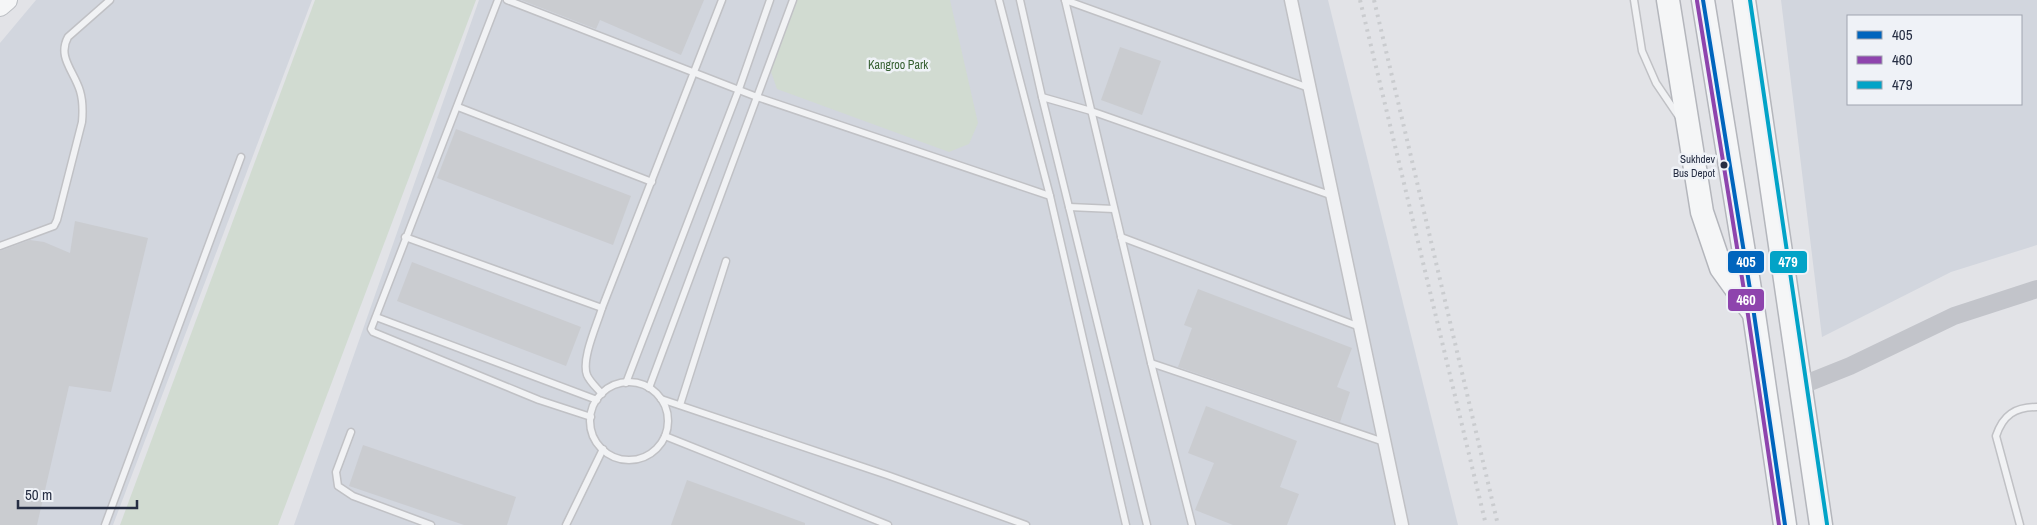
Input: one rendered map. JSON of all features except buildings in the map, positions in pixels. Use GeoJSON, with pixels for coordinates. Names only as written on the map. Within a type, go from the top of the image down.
{"type":"FeatureCollection","features":[{"type":"Feature","properties":{"kind":"highway"},"geometry":{"type":"LineString","coordinates":[[1668,0],[1702,212],[1721,268],[1754,314]]}},
{"type":"Feature","properties":{"kind":"highway"},"geometry":{"type":"LineString","coordinates":[[1703,0],[1754,314],[1785,525]]}},
{"type":"Feature","properties":{"kind":"highway"},"geometry":{"type":"LineString","coordinates":[[1744,0],[1821,525]]}},
{"type":"Feature","properties":{"kind":"main road"},"geometry":{"type":"LineString","coordinates":[[0,6],[7,0]]}},
{"type":"Feature","properties":{"kind":"street"},"geometry":{"type":"LineString","coordinates":[[1291,0],[1402,525]]}},
{"type":"Feature","properties":{"kind":"street"},"geometry":{"type":"LineString","coordinates":[[1800,386],[1850,366],[1954,316],[2037,289]]}},
{"type":"Feature","properties":{"kind":"lane"},"geometry":{"type":"LineString","coordinates":[[0,246],[54,226],[57,220],[82,122],[83,109],[80,89],[64,56],[65,43],[68,37],[110,0]]}},
{"type":"Feature","properties":{"kind":"lane"},"geometry":{"type":"LineString","coordinates":[[498,0],[371,329],[373,332],[539,400],[591,418]]}},
{"type":"Feature","properties":{"kind":"lane"},"geometry":{"type":"LineString","coordinates":[[507,0],[757,97],[1050,196]]}},
{"type":"Feature","properties":{"kind":"lane"},"geometry":{"type":"LineString","coordinates":[[599,397],[586,368],[602,308],[722,0]]}},
{"type":"Feature","properties":{"kind":"lane"},"geometry":{"type":"LineString","coordinates":[[626,383],[770,0]]}},
{"type":"Feature","properties":{"kind":"lane"},"geometry":{"type":"LineString","coordinates":[[649,388],[793,0]]}},
{"type":"Feature","properties":{"kind":"lane"},"geometry":{"type":"LineString","coordinates":[[999,0],[1050,196],[1126,525]]}},
{"type":"Feature","properties":{"kind":"lane"},"geometry":{"type":"LineString","coordinates":[[1020,0],[1042,97],[1148,525]]}},
{"type":"Feature","properties":{"kind":"lane"},"geometry":{"type":"LineString","coordinates":[[1066,0],[1310,88]]}},
{"type":"Feature","properties":{"kind":"lane"},"geometry":{"type":"LineString","coordinates":[[1066,0],[1114,209],[1192,525]]}},
{"type":"Feature","properties":{"kind":"lane"},"geometry":{"type":"LineString","coordinates":[[1634,0],[1642,51],[1649,69],[1689,133]]}},
{"type":"Feature","properties":{"kind":"lane"},"geometry":{"type":"LineString","coordinates":[[1042,97],[1091,110],[1332,196]]}},
{"type":"Feature","properties":{"kind":"lane"},"geometry":{"type":"LineString","coordinates":[[458,107],[652,182]]}},
{"type":"Feature","properties":{"kind":"lane"},"geometry":{"type":"LineString","coordinates":[[105,525],[241,157]]}},
{"type":"Feature","properties":{"kind":"lane"},"geometry":{"type":"LineString","coordinates":[[1069,207],[1114,209]]}},
{"type":"Feature","properties":{"kind":"lane"},"geometry":{"type":"LineString","coordinates":[[405,237],[602,308]]}},
{"type":"Feature","properties":{"kind":"lane"},"geometry":{"type":"LineString","coordinates":[[1121,237],[1360,326]]}},
{"type":"Feature","properties":{"kind":"lane"},"geometry":{"type":"LineString","coordinates":[[680,405],[726,261]]}},
{"type":"Feature","properties":{"kind":"lane"},"geometry":{"type":"LineString","coordinates":[[376,317],[599,397]]}},
{"type":"Feature","properties":{"kind":"lane"},"geometry":{"type":"LineString","coordinates":[[1151,363],[1385,443]]}},
{"type":"Feature","properties":{"kind":"lane"},"geometry":{"type":"LineString","coordinates":[[661,399],[668,417],[665,436],[655,450],[640,459],[628,460],[617,458],[603,449],[593,434],[591,418],[599,397],[615,385],[626,383],[638,384],[649,388],[661,399],[887,474],[1026,525]]}},
{"type":"Feature","properties":{"kind":"lane"},"geometry":{"type":"LineString","coordinates":[[2020,525],[1996,436],[2000,423],[2014,410],[2037,406]]}},
{"type":"Feature","properties":{"kind":"lane"},"geometry":{"type":"LineString","coordinates":[[351,432],[336,472],[338,486],[352,496],[413,522],[431,525]]}},
{"type":"Feature","properties":{"kind":"lane"},"geometry":{"type":"LineString","coordinates":[[665,436],[888,525]]}},
{"type":"Feature","properties":{"kind":"lane"},"geometry":{"type":"LineString","coordinates":[[566,525],[603,449]]}},
{"type":"Feature","properties":{"kind":"shaded area"},"geometry":{"type":"Polygon","coordinates":[[[36,0],[312,0],[113,525],[0,525],[0,43],[36,0]]]}},
{"type":"Feature","properties":{"kind":"shaded area"},"geometry":{"type":"Polygon","coordinates":[[[479,0],[1328,0],[1458,525],[294,525],[479,0]]]}},
{"type":"Feature","properties":{"kind":"shaded area"},"geometry":{"type":"Polygon","coordinates":[[[1781,0],[2037,0],[2037,245],[1951,272],[1822,337],[1781,0]]]}},
{"type":"Feature","properties":{"kind":"green space"},"geometry":{"type":"Polygon","coordinates":[[[315,0],[476,0],[278,525],[120,525],[315,0]]]}},
{"type":"Feature","properties":{"kind":"green space","name":"Kangroo Park"},"geometry":{"type":"Polygon","coordinates":[[[797,0],[950,0],[978,123],[969,144],[949,152],[777,89],[770,69],[797,0]]]}},
{"type":"Feature","properties":{"kind":"railway"},"geometry":{"type":"LineString","coordinates":[[1360,0],[1486,525]]}},
{"type":"Feature","properties":{"kind":"railway"},"geometry":{"type":"LineString","coordinates":[[1374,0],[1498,525]]}},
{"type":"Feature","properties":{"kind":"transit line","name":"405"},"geometry":{"type":"LineString","coordinates":[[1703,0],[1754,314],[1785,525]]}},
{"type":"Feature","properties":{"kind":"transit line","name":"479"},"geometry":{"type":"LineString","coordinates":[[1750,0],[1827,524]]}},
{"type":"Feature","properties":{"kind":"transit line","name":"460"},"geometry":{"type":"LineString","coordinates":[[1697,1],[1748,315],[1779,525]]}},
{"type":"Feature","properties":{"kind":"place","name":"Sukhdev Bus Depot"},"geometry":{"type":"Point","coordinates":[1724,165]}}]}
